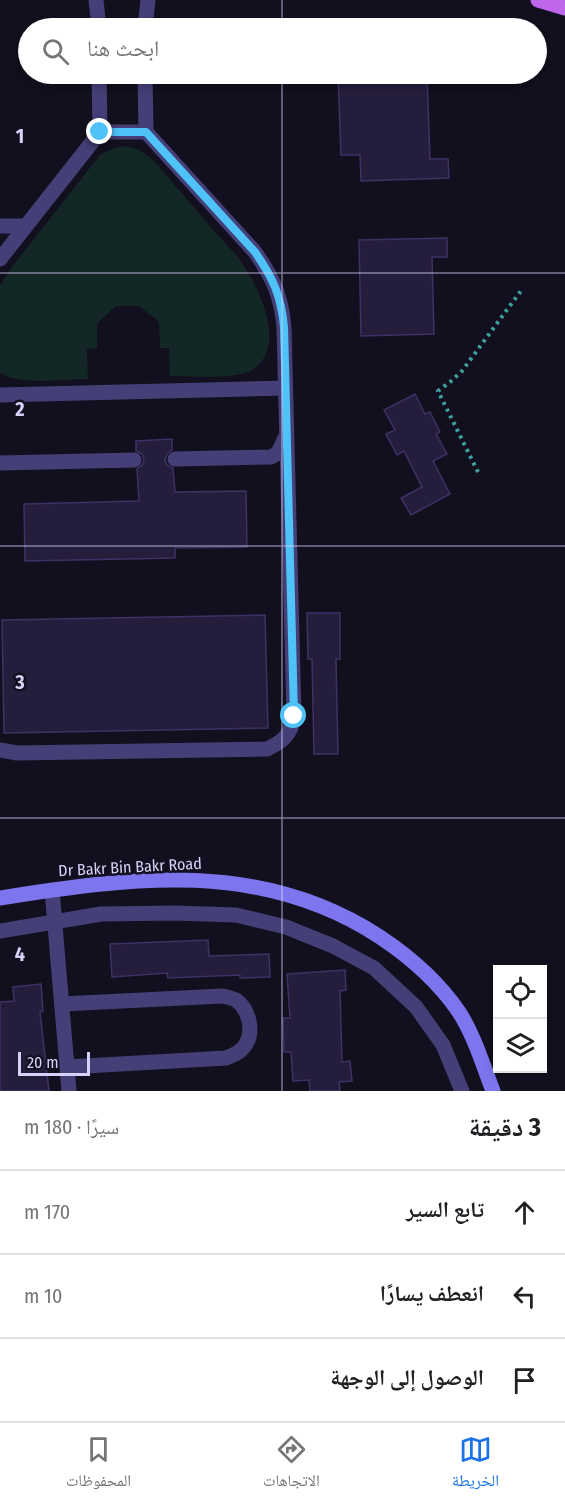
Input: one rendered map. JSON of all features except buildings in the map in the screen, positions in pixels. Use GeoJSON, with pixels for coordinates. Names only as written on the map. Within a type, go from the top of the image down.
{"type":"FeatureCollection","features":[{"type":"Feature","properties":{"kind":"main road"},"geometry":{"type":"LineString","coordinates":[[538,0],[565,8]]}},
{"type":"Feature","properties":{"kind":"street"},"geometry":{"type":"LineString","coordinates":[[96,0],[98,18]]}},
{"type":"Feature","properties":{"kind":"street"},"geometry":{"type":"LineString","coordinates":[[146,18],[148,0]]}},
{"type":"Feature","properties":{"kind":"street"},"geometry":{"type":"LineString","coordinates":[[0,259],[100,132],[99,84]]}},
{"type":"Feature","properties":{"kind":"street"},"geometry":{"type":"LineString","coordinates":[[0,750],[17,753],[267,749],[288,736],[294,716],[285,388],[282,311],[278,290],[268,270],[255,252],[146,132],[146,84]]}},
{"type":"Feature","properties":{"kind":"street"},"geometry":{"type":"LineString","coordinates":[[100,132],[146,132]]}},
{"type":"Feature","properties":{"kind":"street"},"geometry":{"type":"LineString","coordinates":[[0,226],[26,226]]}},
{"type":"Feature","properties":{"kind":"street"},"geometry":{"type":"LineString","coordinates":[[0,395],[285,388]]}},
{"type":"Feature","properties":{"kind":"street"},"geometry":{"type":"LineString","coordinates":[[175,459],[271,457],[283,446],[286,436]]}},
{"type":"Feature","properties":{"kind":"street"},"geometry":{"type":"LineString","coordinates":[[0,463],[135,460]]}},
{"type":"Feature","properties":{"kind":"street","name":"Dr Bakr Bin Bakr Road"},"geometry":{"type":"LineString","coordinates":[[0,898],[52,890],[144,881],[208,880],[259,887],[307,899],[352,919],[397,948],[425,971],[459,1012],[493,1091]]}},
{"type":"Feature","properties":{"kind":"street"},"geometry":{"type":"LineString","coordinates":[[52,890],[69,1091]]}},
{"type":"Feature","properties":{"kind":"street"},"geometry":{"type":"LineString","coordinates":[[0,931],[101,914],[236,915],[286,927],[324,942],[374,969],[416,1007],[443,1045],[462,1091]]}},
{"type":"Feature","properties":{"kind":"street"},"geometry":{"type":"LineString","coordinates":[[62,1004],[222,996],[235,999],[245,1008],[249,1020],[246,1044],[238,1053],[226,1058],[67,1067]]}},
{"type":"Feature","properties":{"kind":"path"},"geometry":{"type":"LineString","coordinates":[[478,472],[438,390],[462,371],[523,288]]}},
{"type":"Feature","properties":{"kind":"green space"},"geometry":{"type":"Polygon","coordinates":[[[122,146],[139,150],[154,161],[234,252],[251,277],[268,320],[269,334],[268,348],[262,360],[252,370],[224,376],[170,376],[169,348],[160,348],[159,322],[139,306],[116,306],[97,324],[97,348],[87,349],[88,379],[30,381],[0,373],[0,286],[11,268],[100,155],[122,146]]]}},
{"type":"Feature","properties":{"kind":"route"},"geometry":{"type":"LineString","coordinates":[[100,132],[146,132],[255,252],[268,270],[278,290],[284,327],[294,716]]}}]}
